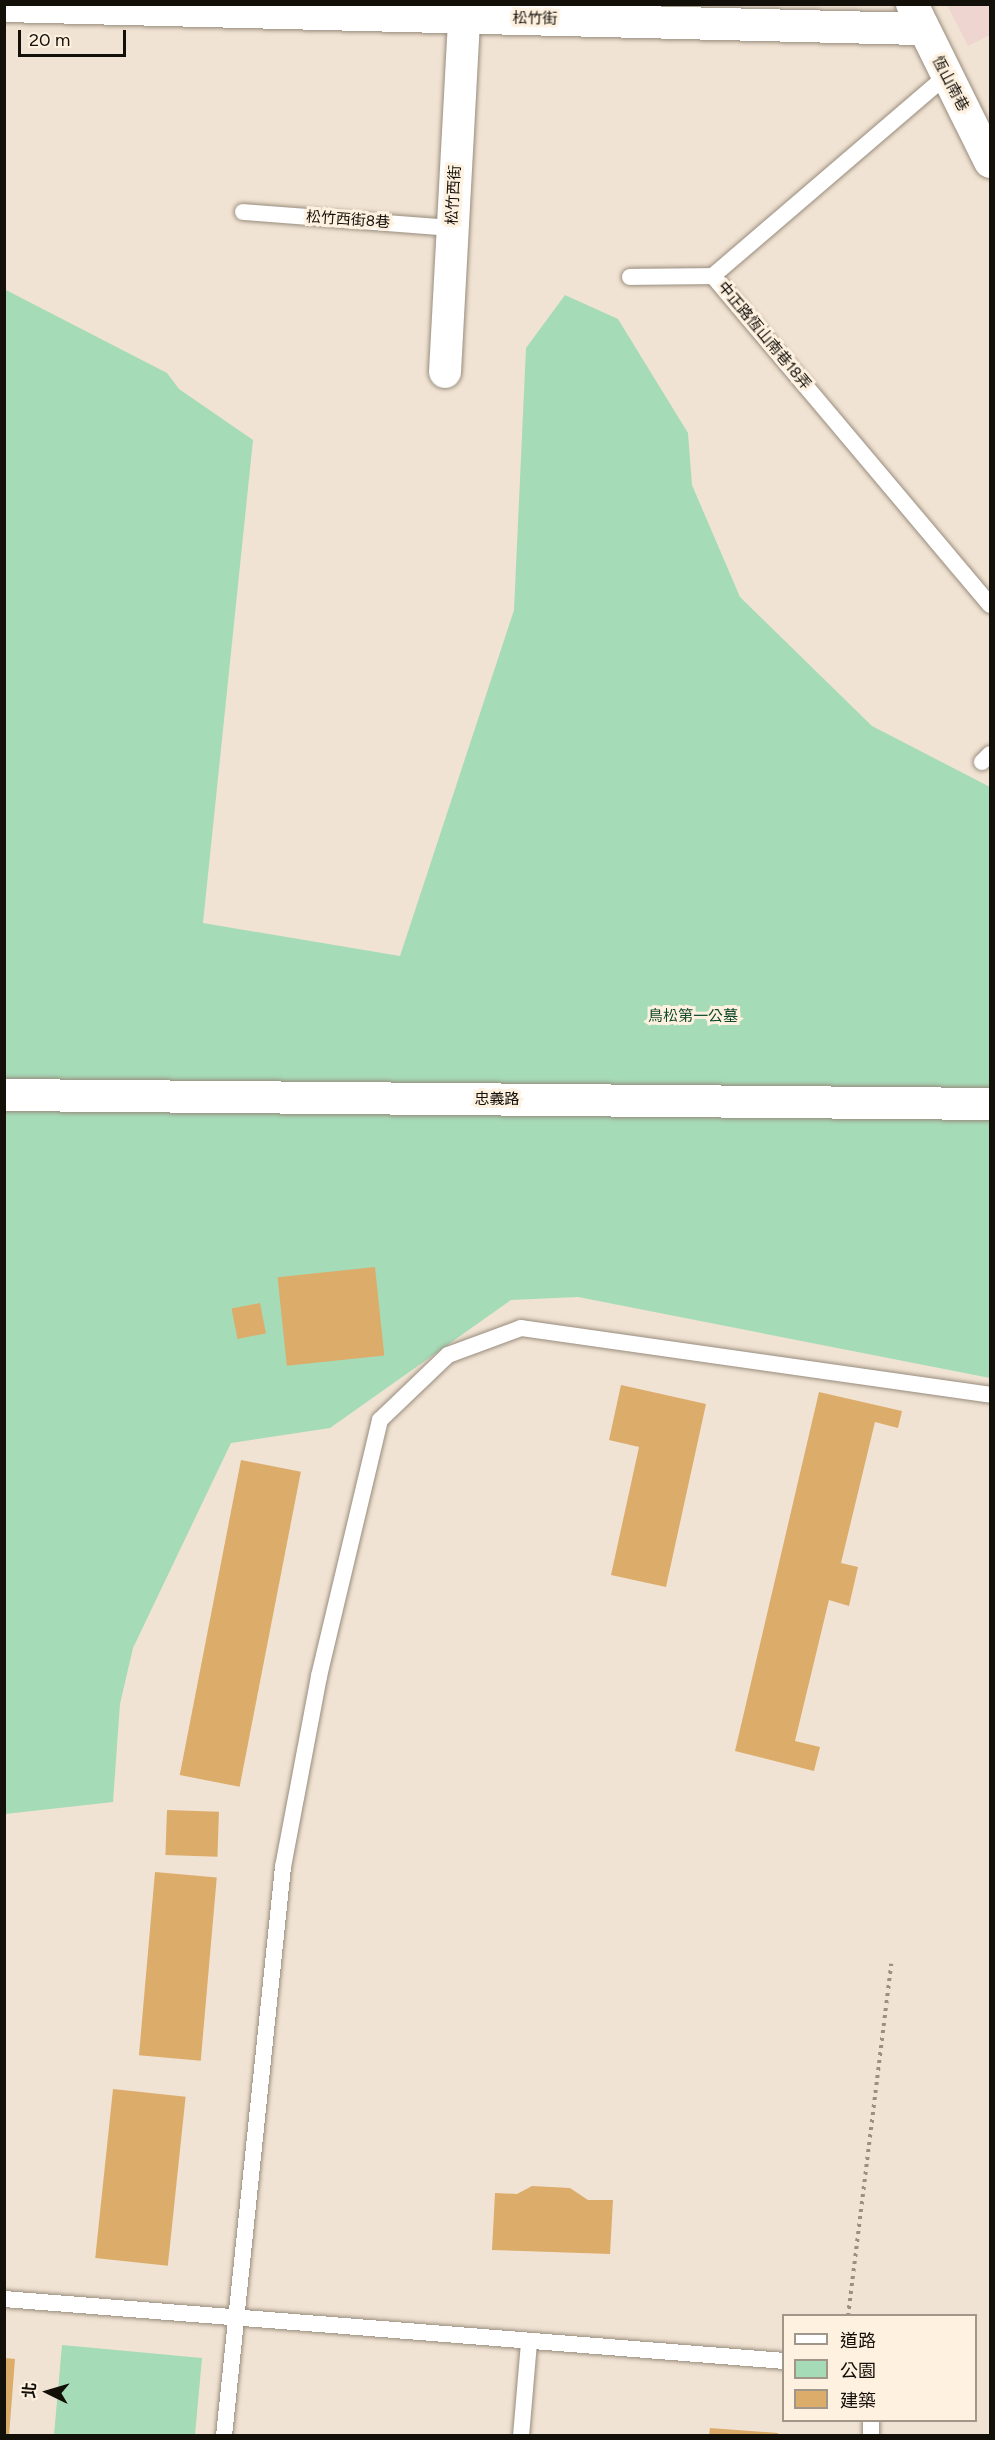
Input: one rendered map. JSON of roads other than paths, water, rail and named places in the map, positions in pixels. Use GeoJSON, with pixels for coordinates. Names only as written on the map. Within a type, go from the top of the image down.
{"type":"FeatureCollection","features":[{"type":"Feature","properties":{"kind":"street","name":"松竹街"},"geometry":{"type":"LineString","coordinates":[[4,6],[464,18],[917,17]]}},
{"type":"Feature","properties":{"kind":"street","name":"恆山南巷"},"geometry":{"type":"LineString","coordinates":[[917,17],[990,162]]}},
{"type":"Feature","properties":{"kind":"street","name":"松竹西街"},"geometry":{"type":"LineString","coordinates":[[445,372],[464,18]]}},
{"type":"Feature","properties":{"kind":"street","name":"忠義路"},"geometry":{"type":"LineString","coordinates":[[4,1095],[990,1104]]}},
{"type":"Feature","properties":{"kind":"lane","name":"中正路恆山南巷18弄"},"geometry":{"type":"LineString","coordinates":[[946,76],[712,276],[990,605]]}},
{"type":"Feature","properties":{"kind":"lane","name":"松竹西街8巷"},"geometry":{"type":"LineString","coordinates":[[243,212],[453,228]]}},
{"type":"Feature","properties":{"kind":"lane"},"geometry":{"type":"LineString","coordinates":[[630,277],[712,276]]}},
{"type":"Feature","properties":{"kind":"lane"},"geometry":{"type":"LineString","coordinates":[[224,2436],[283,1867],[319,1676],[381,1420],[448,1355],[521,1328],[990,1395]]}},
{"type":"Feature","properties":{"kind":"lane"},"geometry":{"type":"LineString","coordinates":[[4,2299],[529,2343],[782,2361]]}},
{"type":"Feature","properties":{"kind":"lane"},"geometry":{"type":"LineString","coordinates":[[521,2436],[529,2343]]}},
{"type":"Feature","properties":{"kind":"park label","name":"鳥松第一公墓"},"geometry":{"type":"Point","coordinates":[693,1017]}}]}
